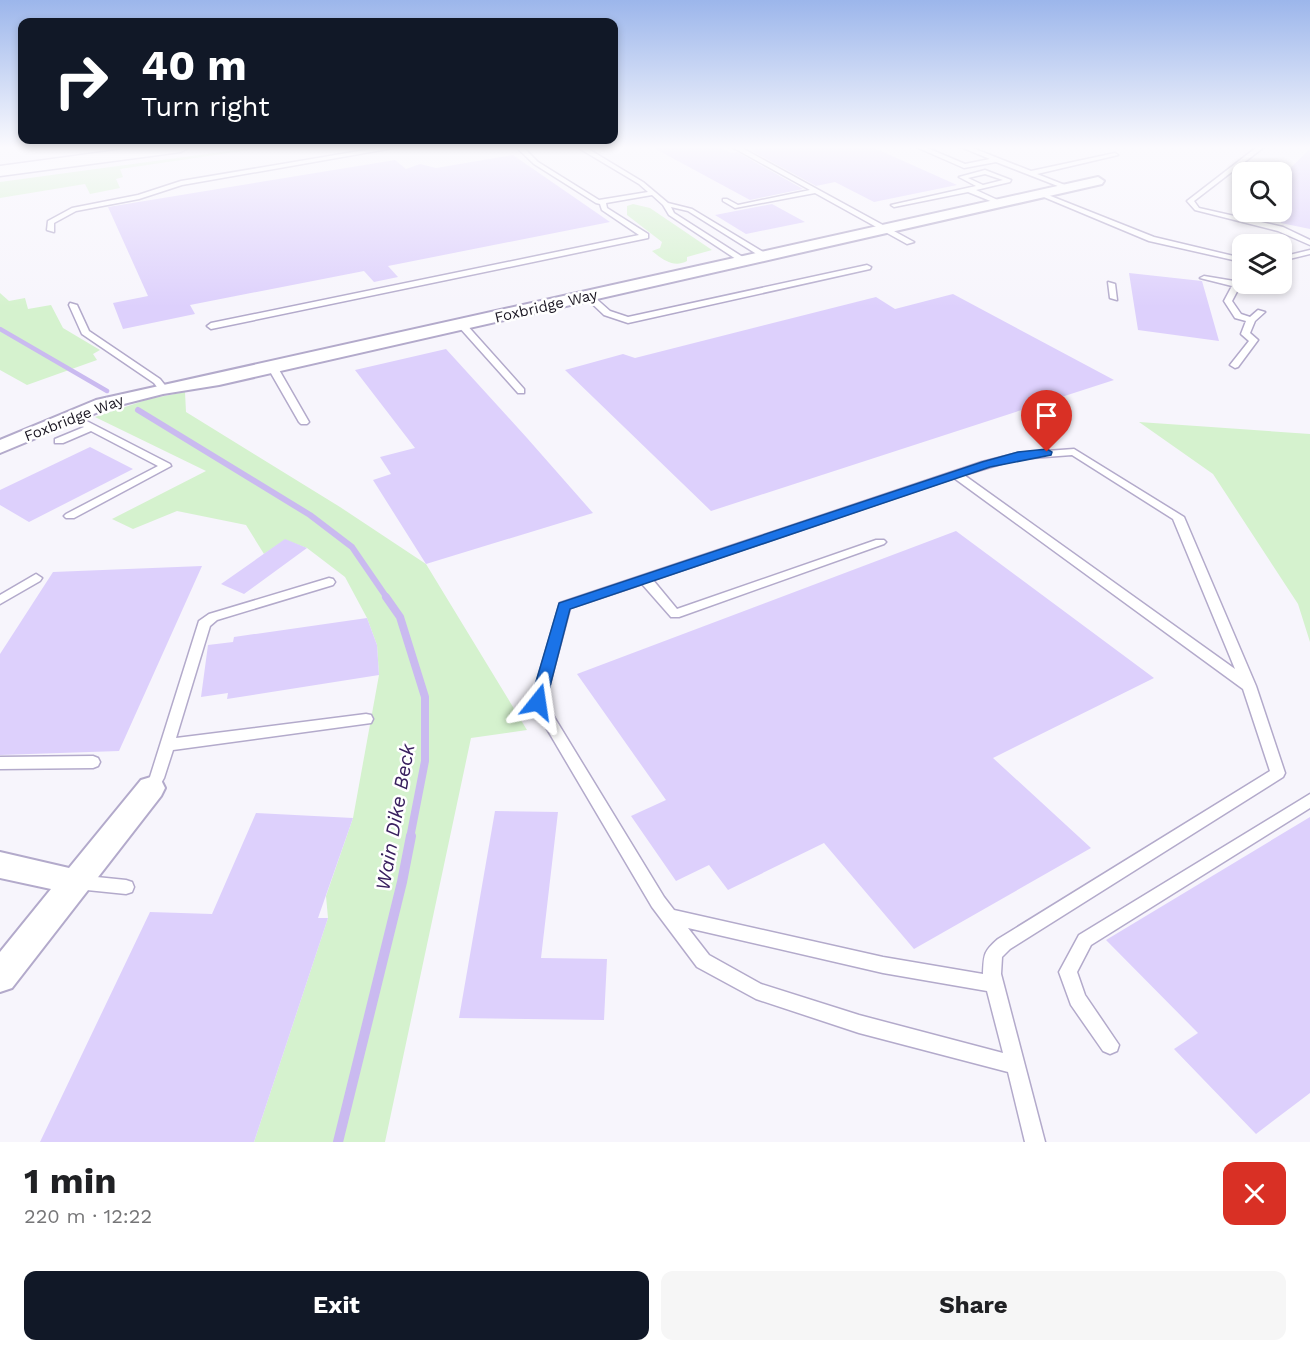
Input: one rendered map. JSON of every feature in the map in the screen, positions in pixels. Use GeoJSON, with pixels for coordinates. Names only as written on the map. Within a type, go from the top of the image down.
{"type":"FeatureCollection","features":[{"type":"Feature","properties":{"kind":"street","name":"Foxbridge Way"},"geometry":{"type":"LineString","coordinates":[[0,447],[71,416],[127,397],[273,368],[1012,200]]}},
{"type":"Feature","properties":{"kind":"street"},"geometry":{"type":"LineString","coordinates":[[0,977],[151,788]]}},
{"type":"Feature","properties":{"kind":"street"},"geometry":{"type":"LineString","coordinates":[[0,865],[76,882]]}},
{"type":"Feature","properties":{"kind":"lane"},"geometry":{"type":"LineString","coordinates":[[51,230],[50,222],[54,217],[82,207],[120,200]]}},
{"type":"Feature","properties":{"kind":"lane"},"geometry":{"type":"LineString","coordinates":[[593,200],[603,203],[617,200]]}},
{"type":"Feature","properties":{"kind":"lane"},"geometry":{"type":"LineString","coordinates":[[662,200],[671,214],[745,261]]}},
{"type":"Feature","properties":{"kind":"lane"},"geometry":{"type":"LineString","coordinates":[[726,200],[737,207],[770,200]]}},
{"type":"Feature","properties":{"kind":"lane"},"geometry":{"type":"LineString","coordinates":[[834,200],[910,242]]}},
{"type":"Feature","properties":{"kind":"lane"},"geometry":{"type":"LineString","coordinates":[[894,205],[918,200]]}},
{"type":"Feature","properties":{"kind":"lane"},"geometry":{"type":"LineString","coordinates":[[994,200],[1000,203]]}},
{"type":"Feature","properties":{"kind":"lane"},"geometry":{"type":"LineString","coordinates":[[1057,200],[1152,239],[1232,258]]}},
{"type":"Feature","properties":{"kind":"lane"},"geometry":{"type":"LineString","coordinates":[[1191,200],[1197,209],[1280,229],[1310,243]]}},
{"type":"Feature","properties":{"kind":"lane"},"geometry":{"type":"LineString","coordinates":[[212,326],[645,236],[604,209],[603,203]]}},
{"type":"Feature","properties":{"kind":"lane"},"geometry":{"type":"LineString","coordinates":[[666,204],[690,210],[766,256]]}},
{"type":"Feature","properties":{"kind":"lane"},"geometry":{"type":"LineString","coordinates":[[1292,257],[1310,252]]}},
{"type":"Feature","properties":{"kind":"lane"},"geometry":{"type":"LineString","coordinates":[[589,297],[607,313],[628,320],[867,267]]}},
{"type":"Feature","properties":{"kind":"lane"},"geometry":{"type":"LineString","coordinates":[[1204,278],[1232,283]]}},
{"type":"Feature","properties":{"kind":"lane"},"geometry":{"type":"LineString","coordinates":[[1111,284],[1114,298]]}},
{"type":"Feature","properties":{"kind":"lane"},"geometry":{"type":"LineString","coordinates":[[1232,292],[1228,301],[1238,316],[1251,320]]}},
{"type":"Feature","properties":{"kind":"lane"},"geometry":{"type":"LineString","coordinates":[[73,305],[85,332],[157,381],[163,389]]}},
{"type":"Feature","properties":{"kind":"lane"},"geometry":{"type":"LineString","coordinates":[[1235,365],[1254,340],[1245,334],[1245,328],[1261,312]]}},
{"type":"Feature","properties":{"kind":"lane"},"geometry":{"type":"LineString","coordinates":[[462,325],[520,391]]}},
{"type":"Feature","properties":{"kind":"lane"},"geometry":{"type":"LineString","coordinates":[[273,368],[304,422]]}},
{"type":"Feature","properties":{"kind":"lane"},"geometry":{"type":"LineString","coordinates":[[70,516],[166,466],[71,416]]}},
{"type":"Feature","properties":{"kind":"lane"},"geometry":{"type":"LineString","coordinates":[[59,441],[91,427]]}},
{"type":"Feature","properties":{"kind":"lane"},"geometry":{"type":"LineString","coordinates":[[1015,1065],[859,1024],[756,991],[703,961],[669,916],[538,702],[564,606],[1018,456],[1074,453],[1178,517],[1249,686],[1278,772],[1004,944],[993,954],[994,984],[1035,1142]]}},
{"type":"Feature","properties":{"kind":"lane"},"geometry":{"type":"LineString","coordinates":[[957,475],[1249,686]]}},
{"type":"Feature","properties":{"kind":"lane"},"geometry":{"type":"LineString","coordinates":[[644,578],[675,614],[880,542]]}},
{"type":"Feature","properties":{"kind":"lane"},"geometry":{"type":"LineString","coordinates":[[0,600],[36,578]]}},
{"type":"Feature","properties":{"kind":"lane"},"geometry":{"type":"LineString","coordinates":[[151,788],[157,778],[204,624],[213,617],[329,582]]}},
{"type":"Feature","properties":{"kind":"lane"},"geometry":{"type":"LineString","coordinates":[[167,745],[366,719]]}},
{"type":"Feature","properties":{"kind":"lane"},"geometry":{"type":"LineString","coordinates":[[0,763],[93,762]]}},
{"type":"Feature","properties":{"kind":"lane"},"geometry":{"type":"LineString","coordinates":[[1110,1045],[1077,999],[1068,972],[1085,940],[1310,800]]}},
{"type":"Feature","properties":{"kind":"lane"},"geometry":{"type":"LineString","coordinates":[[76,882],[126,887]]}},
{"type":"Feature","properties":{"kind":"lane"},"geometry":{"type":"LineString","coordinates":[[669,916],[883,964],[994,984]]}},
{"type":"Feature","properties":{"kind":"green space"},"geometry":{"type":"Polygon","coordinates":[[[633,204],[650,208],[712,250],[687,257],[687,261],[678,264],[664,260],[652,251],[660,248],[662,242],[627,215],[627,206],[633,204]]]}},
{"type":"Feature","properties":{"kind":"green space"},"geometry":{"type":"Polygon","coordinates":[[[0,293],[9,301],[25,298],[28,309],[51,305],[63,328],[100,350],[93,354],[97,360],[27,385],[0,370],[0,293]]]}},
{"type":"Feature","properties":{"kind":"green space"},"geometry":{"type":"Polygon","coordinates":[[[185,392],[186,412],[340,507],[426,564],[527,730],[471,738],[385,1142],[254,1142],[328,918],[326,896],[353,818],[379,675],[377,645],[367,618],[345,577],[307,548],[285,540],[264,554],[246,525],[177,511],[133,529],[112,519],[206,471],[95,417],[149,399],[185,392]]]}},
{"type":"Feature","properties":{"kind":"green space"},"geometry":{"type":"Polygon","coordinates":[[[1139,422],[1310,434],[1310,642],[1298,604],[1213,474],[1139,422]]]}},
{"type":"Feature","properties":{"kind":"building"},"geometry":{"type":"Polygon","coordinates":[[[149,200],[579,200],[610,222],[388,266],[398,277],[374,282],[364,271],[190,305],[195,314],[123,329],[113,303],[148,296],[108,207],[149,200]]]}},
{"type":"Feature","properties":{"kind":"building"},"geometry":{"type":"Polygon","coordinates":[[[1292,200],[1310,200],[1310,229],[1281,223],[1292,222],[1292,200]]]}},
{"type":"Feature","properties":{"kind":"building"},"geometry":{"type":"Polygon","coordinates":[[[772,204],[805,222],[746,234],[715,215],[772,204]]]}},
{"type":"Feature","properties":{"kind":"building"},"geometry":{"type":"Polygon","coordinates":[[[1129,273],[1202,281],[1219,341],[1138,330],[1129,273]]]}},
{"type":"Feature","properties":{"kind":"building"},"geometry":{"type":"Polygon","coordinates":[[[953,294],[1114,380],[711,511],[565,370],[623,354],[635,358],[876,297],[895,309],[953,294]]]}},
{"type":"Feature","properties":{"kind":"building"},"geometry":{"type":"Polygon","coordinates":[[[446,349],[593,513],[426,564],[373,480],[391,474],[380,457],[415,448],[355,370],[446,349]]]}},
{"type":"Feature","properties":{"kind":"building"},"geometry":{"type":"Polygon","coordinates":[[[90,447],[133,469],[29,522],[0,505],[0,490],[90,447]]]}},
{"type":"Feature","properties":{"kind":"building"},"geometry":{"type":"Polygon","coordinates":[[[956,531],[1154,678],[993,758],[1091,848],[914,949],[824,843],[728,890],[709,865],[676,881],[631,816],[666,800],[577,674],[956,531]]]}},
{"type":"Feature","properties":{"kind":"building"},"geometry":{"type":"Polygon","coordinates":[[[285,539],[307,548],[244,594],[221,584],[285,539]]]}},
{"type":"Feature","properties":{"kind":"building"},"geometry":{"type":"Polygon","coordinates":[[[202,566],[119,751],[0,755],[0,654],[53,572],[202,566]]]}},
{"type":"Feature","properties":{"kind":"building"},"geometry":{"type":"Polygon","coordinates":[[[367,618],[377,645],[379,675],[227,699],[228,693],[201,697],[208,645],[233,642],[234,637],[367,618]]]}},
{"type":"Feature","properties":{"kind":"building"},"geometry":{"type":"Polygon","coordinates":[[[495,811],[558,812],[541,958],[607,959],[604,1020],[459,1018],[495,811]]]}},
{"type":"Feature","properties":{"kind":"building"},"geometry":{"type":"Polygon","coordinates":[[[256,813],[353,818],[318,918],[328,918],[254,1142],[40,1142],[150,912],[212,914],[256,813]]]}},
{"type":"Feature","properties":{"kind":"building"},"geometry":{"type":"Polygon","coordinates":[[[1310,817],[1310,1093],[1256,1134],[1174,1049],[1198,1033],[1106,940],[1310,817]]]}},
{"type":"Feature","properties":{"kind":"waterway","name":"Wain Dike Beck"},"geometry":{"type":"LineString","coordinates":[[0,329],[107,391]]}},
{"type":"Feature","properties":{"kind":"waterway","name":"Wain Dike Beck"},"geometry":{"type":"LineString","coordinates":[[138,410],[310,515],[352,547],[387,598]]}},
{"type":"Feature","properties":{"kind":"waterway","name":"Wain Dike Beck"},"geometry":{"type":"LineString","coordinates":[[386,597],[400,617],[425,697],[425,761],[410,838]]}},
{"type":"Feature","properties":{"kind":"waterway","name":"Wain Dike Beck"},"geometry":{"type":"LineString","coordinates":[[338,1142],[402,882],[411,836]]}},
{"type":"Feature","properties":{"kind":"route"},"geometry":{"type":"LineString","coordinates":[[538,702],[564,606],[986,464],[1047,452]]}}]}
